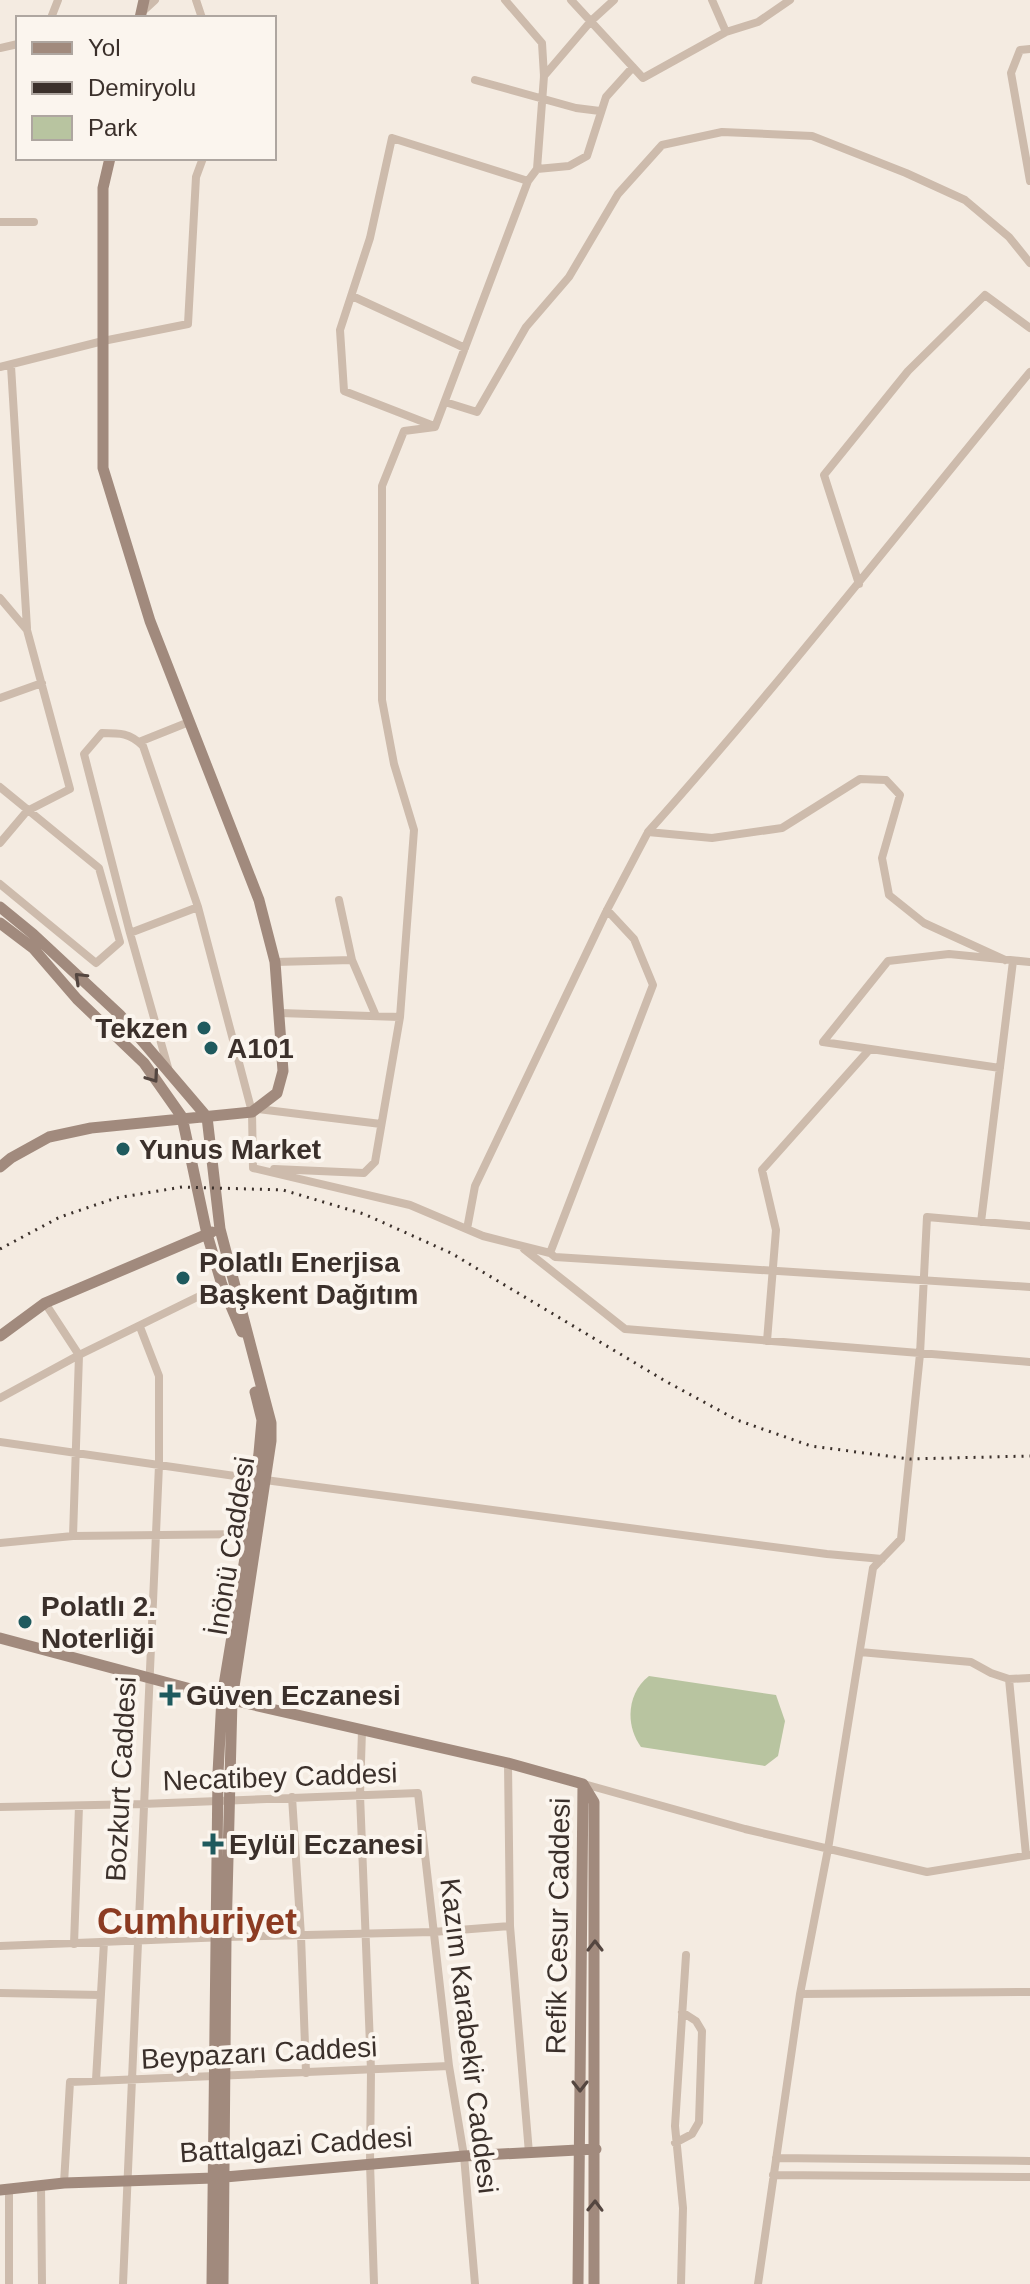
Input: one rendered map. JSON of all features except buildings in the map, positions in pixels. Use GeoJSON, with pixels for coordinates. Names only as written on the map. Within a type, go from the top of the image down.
{"type":"FeatureCollection","features":[{"type":"Feature","properties":{"kind":"street"},"geometry":{"type":"LineString","coordinates":[[141,10],[155,0]]}},
{"type":"Feature","properties":{"kind":"street"},"geometry":{"type":"LineString","coordinates":[[435,427],[528,181],[537,169],[544,76],[542,43],[505,0]]}},
{"type":"Feature","properties":{"kind":"street"},"geometry":{"type":"LineString","coordinates":[[571,0],[643,78],[726,32],[758,22],[790,0]]}},
{"type":"Feature","properties":{"kind":"street"},"geometry":{"type":"LineString","coordinates":[[544,76],[591,21],[614,0]]}},
{"type":"Feature","properties":{"kind":"street"},"geometry":{"type":"LineString","coordinates":[[712,0],[726,32]]}},
{"type":"Feature","properties":{"kind":"street"},"geometry":{"type":"LineString","coordinates":[[1030,49],[1020,50],[1011,73],[1030,181]]}},
{"type":"Feature","properties":{"kind":"street"},"geometry":{"type":"LineString","coordinates":[[537,169],[569,166],[587,156],[606,97],[633,67]]}},
{"type":"Feature","properties":{"kind":"street"},"geometry":{"type":"LineString","coordinates":[[475,80],[576,108],[600,111]]}},
{"type":"Feature","properties":{"kind":"street"},"geometry":{"type":"LineString","coordinates":[[445,402],[477,412],[526,327],[569,277],[618,194],[662,145],[722,132],[812,136],[965,200],[1009,237],[1030,263]]}},
{"type":"Feature","properties":{"kind":"street"},"geometry":{"type":"LineString","coordinates":[[435,427],[344,391],[340,330],[370,238],[392,138],[528,181]]}},
{"type":"Feature","properties":{"kind":"street"},"geometry":{"type":"LineString","coordinates":[[110,160],[103,188],[103,468],[150,621],[259,900],[275,962],[283,1071],[277,1093],[255,1111]]}},
{"type":"Feature","properties":{"kind":"street"},"geometry":{"type":"LineString","coordinates":[[0,367],[188,324],[196,177],[202,160]]}},
{"type":"Feature","properties":{"kind":"street"},"geometry":{"type":"LineString","coordinates":[[0,222],[34,222]]}},
{"type":"Feature","properties":{"kind":"street"},"geometry":{"type":"LineString","coordinates":[[859,584],[824,475],[908,371],[985,295],[1030,328]]}},
{"type":"Feature","properties":{"kind":"street"},"geometry":{"type":"LineString","coordinates":[[352,296],[465,348]]}},
{"type":"Feature","properties":{"kind":"street"},"geometry":{"type":"LineString","coordinates":[[0,843],[27,811],[70,789],[27,630],[11,366]]}},
{"type":"Feature","properties":{"kind":"street"},"geometry":{"type":"LineString","coordinates":[[467,1229],[475,1186],[607,910],[648,832],[859,584],[1030,372]]}},
{"type":"Feature","properties":{"kind":"street"},"geometry":{"type":"LineString","coordinates":[[253,1168],[364,1173],[375,1162],[400,1017],[414,830],[394,764],[382,700],[382,486],[404,431],[435,427]]}},
{"type":"Feature","properties":{"kind":"street"},"geometry":{"type":"LineString","coordinates":[[0,598],[27,630]]}},
{"type":"Feature","properties":{"kind":"street"},"geometry":{"type":"LineString","coordinates":[[0,698],[42,683]]}},
{"type":"Feature","properties":{"kind":"street"},"geometry":{"type":"LineString","coordinates":[[139,742],[189,722]]}},
{"type":"Feature","properties":{"kind":"street"},"geometry":{"type":"LineString","coordinates":[[64,760],[84,754],[102,733],[122,733],[143,746],[198,907],[255,1111],[253,1168]]}},
{"type":"Feature","properties":{"kind":"street"},"geometry":{"type":"LineString","coordinates":[[84,754],[130,933],[171,1075]]}},
{"type":"Feature","properties":{"kind":"street"},"geometry":{"type":"LineString","coordinates":[[648,832],[712,838],[782,828],[860,779],[886,780],[900,795],[882,858],[889,895],[924,923],[1009,960]]}},
{"type":"Feature","properties":{"kind":"street"},"geometry":{"type":"LineString","coordinates":[[0,787],[99,868],[120,942],[96,963],[0,884]]}},
{"type":"Feature","properties":{"kind":"street"},"geometry":{"type":"LineString","coordinates":[[339,900],[352,960],[376,1016]]}},
{"type":"Feature","properties":{"kind":"street"},"geometry":{"type":"LineString","coordinates":[[0,907],[120,1015],[207,1117]]}},
{"type":"Feature","properties":{"kind":"street"},"geometry":{"type":"LineString","coordinates":[[130,933],[198,907]]}},
{"type":"Feature","properties":{"kind":"street"},"geometry":{"type":"LineString","coordinates":[[550,1253],[653,985],[634,939],[607,910]]}},
{"type":"Feature","properties":{"kind":"street","name":"İnönü Caddesi"},"geometry":{"type":"LineString","coordinates":[[0,923],[33,948],[77,999],[144,1063],[182,1117],[207,1234],[222,1285],[242,1331],[262,1420],[261,1479],[249,1534],[227,1698],[222,1800],[220,2177],[223,2284]]}},
{"type":"Feature","properties":{"kind":"street"},"geometry":{"type":"LineString","coordinates":[[1000,1068],[823,1042],[888,961],[949,954],[1030,962]]}},
{"type":"Feature","properties":{"kind":"street"},"geometry":{"type":"LineString","coordinates":[[275,962],[352,960]]}},
{"type":"Feature","properties":{"kind":"street"},"geometry":{"type":"LineString","coordinates":[[981,1222],[1000,1068],[1009,960]]}},
{"type":"Feature","properties":{"kind":"street"},"geometry":{"type":"LineString","coordinates":[[280,1013],[400,1017]]}},
{"type":"Feature","properties":{"kind":"street"},"geometry":{"type":"LineString","coordinates":[[767,1341],[776,1230],[762,1170],[869,1050]]}},
{"type":"Feature","properties":{"kind":"street"},"geometry":{"type":"LineString","coordinates":[[0,1167],[49,1137],[91,1128],[182,1117],[255,1111],[381,1124]]}},
{"type":"Feature","properties":{"kind":"street","name":"İnönü Caddesi"},"geometry":{"type":"LineString","coordinates":[[207,1117],[220,1229],[271,1423],[227,1698]]}},
{"type":"Feature","properties":{"kind":"street"},"geometry":{"type":"LineString","coordinates":[[253,1168],[410,1205],[467,1229],[555,1257],[1030,1287]]}},
{"type":"Feature","properties":{"kind":"street"},"geometry":{"type":"LineString","coordinates":[[758,2284],[800,1994],[828,1849],[873,1568],[901,1539],[920,1354],[927,1217],[1030,1226]]}},
{"type":"Feature","properties":{"kind":"street"},"geometry":{"type":"LineString","coordinates":[[0,1336],[45,1303],[220,1229]]}},
{"type":"Feature","properties":{"kind":"street"},"geometry":{"type":"LineString","coordinates":[[520,1246],[625,1329],[1030,1362]]}},
{"type":"Feature","properties":{"kind":"street"},"geometry":{"type":"LineString","coordinates":[[0,1398],[79,1355],[222,1285]]}},
{"type":"Feature","properties":{"kind":"street"},"geometry":{"type":"LineString","coordinates":[[45,1303],[79,1355],[73,1536]]}},
{"type":"Feature","properties":{"kind":"street","name":"Bozkurt Caddesi"},"geometry":{"type":"LineString","coordinates":[[123,2284],[159,1465],[159,1376],[140,1327]]}},
{"type":"Feature","properties":{"kind":"street"},"geometry":{"type":"LineString","coordinates":[[0,1442],[882,1559]]}},
{"type":"Feature","properties":{"kind":"street"},"geometry":{"type":"LineString","coordinates":[[0,1543],[73,1536],[249,1534]]}},
{"type":"Feature","properties":{"kind":"street"},"geometry":{"type":"LineString","coordinates":[[0,1638],[227,1698],[508,1763],[828,1849],[927,1872],[1028,1855],[1009,1679]]}},
{"type":"Feature","properties":{"kind":"street"},"geometry":{"type":"LineString","coordinates":[[860,1652],[971,1662],[1009,1679],[1030,1678]]}},
{"type":"Feature","properties":{"kind":"street"},"geometry":{"type":"LineString","coordinates":[[362,1730],[360,1795],[371,2070],[374,2284]]}},
{"type":"Feature","properties":{"kind":"street"},"geometry":{"type":"LineString","coordinates":[[508,1763],[510,1926],[529,2153]]}},
{"type":"Feature","properties":{"kind":"street","name":"Refik Cesur Caddesi"},"geometry":{"type":"LineString","coordinates":[[578,2284],[583,1784]]}},
{"type":"Feature","properties":{"kind":"street","name":"Refik Cesur Caddesi"},"geometry":{"type":"LineString","coordinates":[[583,1784],[594,1802],[594,2284]]}},
{"type":"Feature","properties":{"kind":"street","name":"Necatibey Caddesi"},"geometry":{"type":"LineString","coordinates":[[0,1807],[418,1793]]}},
{"type":"Feature","properties":{"kind":"street","name":"Kazım Karabekir Caddesi"},"geometry":{"type":"LineString","coordinates":[[418,1793],[449,2066],[464,2156],[475,2284]]}},
{"type":"Feature","properties":{"kind":"street"},"geometry":{"type":"LineString","coordinates":[[292,1797],[306,2073]]}},
{"type":"Feature","properties":{"kind":"street"},"geometry":{"type":"LineString","coordinates":[[74,1944],[79,1806]]}},
{"type":"Feature","properties":{"kind":"street"},"geometry":{"type":"LineString","coordinates":[[0,1946],[433,1932],[510,1926]]}},
{"type":"Feature","properties":{"kind":"street"},"geometry":{"type":"LineString","coordinates":[[96,2080],[104,1942]]}},
{"type":"Feature","properties":{"kind":"street"},"geometry":{"type":"LineString","coordinates":[[681,2284],[683,2208],[675,2143],[686,1955]]}},
{"type":"Feature","properties":{"kind":"street"},"geometry":{"type":"LineString","coordinates":[[800,1994],[1030,1992]]}},
{"type":"Feature","properties":{"kind":"street"},"geometry":{"type":"LineString","coordinates":[[0,1993],[101,1995]]}},
{"type":"Feature","properties":{"kind":"street"},"geometry":{"type":"LineString","coordinates":[[675,2143],[692,2134],[699,2122],[702,2031],[696,2021],[682,2012]]}},
{"type":"Feature","properties":{"kind":"street","name":"Beypazarı Caddesi"},"geometry":{"type":"LineString","coordinates":[[64,2183],[70,2082],[449,2066]]}},
{"type":"Feature","properties":{"kind":"street","name":"Battalgazi Caddesi"},"geometry":{"type":"LineString","coordinates":[[4,2190],[64,2183],[220,2177],[464,2156],[596,2149]]}},
{"type":"Feature","properties":{"kind":"street"},"geometry":{"type":"LineString","coordinates":[[776,2158],[1030,2161]]}},
{"type":"Feature","properties":{"kind":"street"},"geometry":{"type":"LineString","coordinates":[[773,2175],[1030,2177]]}},
{"type":"Feature","properties":{"kind":"street","name":"İnönü Caddesi"},"geometry":{"type":"LineString","coordinates":[[212,2284],[220,2177]]}},
{"type":"Feature","properties":{"kind":"street"},"geometry":{"type":"LineString","coordinates":[[41,2185],[42,2284]]}},
{"type":"Feature","properties":{"kind":"street"},"geometry":{"type":"LineString","coordinates":[[4,2190],[9,2284]]}},
{"type":"Feature","properties":{"kind":"green space"},"geometry":{"type":"Polygon","coordinates":[[[649,1676],[776,1695],[785,1721],[778,1756],[765,1766],[641,1747],[632,1729],[631,1710],[636,1691],[649,1676]]]}},
{"type":"Feature","properties":{"kind":"railway"},"geometry":{"type":"LineString","coordinates":[[0,1249],[60,1217],[116,1198],[182,1187],[283,1190],[364,1214],[451,1253],[667,1382],[737,1420],[811,1446],[910,1459],[1030,1456]]}},
{"type":"Feature","properties":{"kind":"place","name":"Tekzen"},"geometry":{"type":"Point","coordinates":[204,1028]}},
{"type":"Feature","properties":{"kind":"place","name":"A101"},"geometry":{"type":"Point","coordinates":[211,1048]}},
{"type":"Feature","properties":{"kind":"place","name":"Yunus Market"},"geometry":{"type":"Point","coordinates":[123,1149]}},
{"type":"Feature","properties":{"kind":"place","name":"Polatlı Enerjisa Başkent Dağıtım"},"geometry":{"type":"Point","coordinates":[183,1278]}},
{"type":"Feature","properties":{"kind":"place","name":"Polatlı 2. Noterliği"},"geometry":{"type":"Point","coordinates":[25,1622]}},
{"type":"Feature","properties":{"kind":"place","name":"Güven Eczanesi"},"geometry":{"type":"Point","coordinates":[170,1695]}},
{"type":"Feature","properties":{"kind":"place","name":"Eylül Eczanesi"},"geometry":{"type":"Point","coordinates":[213,1844]}},
{"type":"Feature","properties":{"kind":"district","name":"Cumhuriyet"},"geometry":{"type":"Point","coordinates":[197,1921]}}]}
